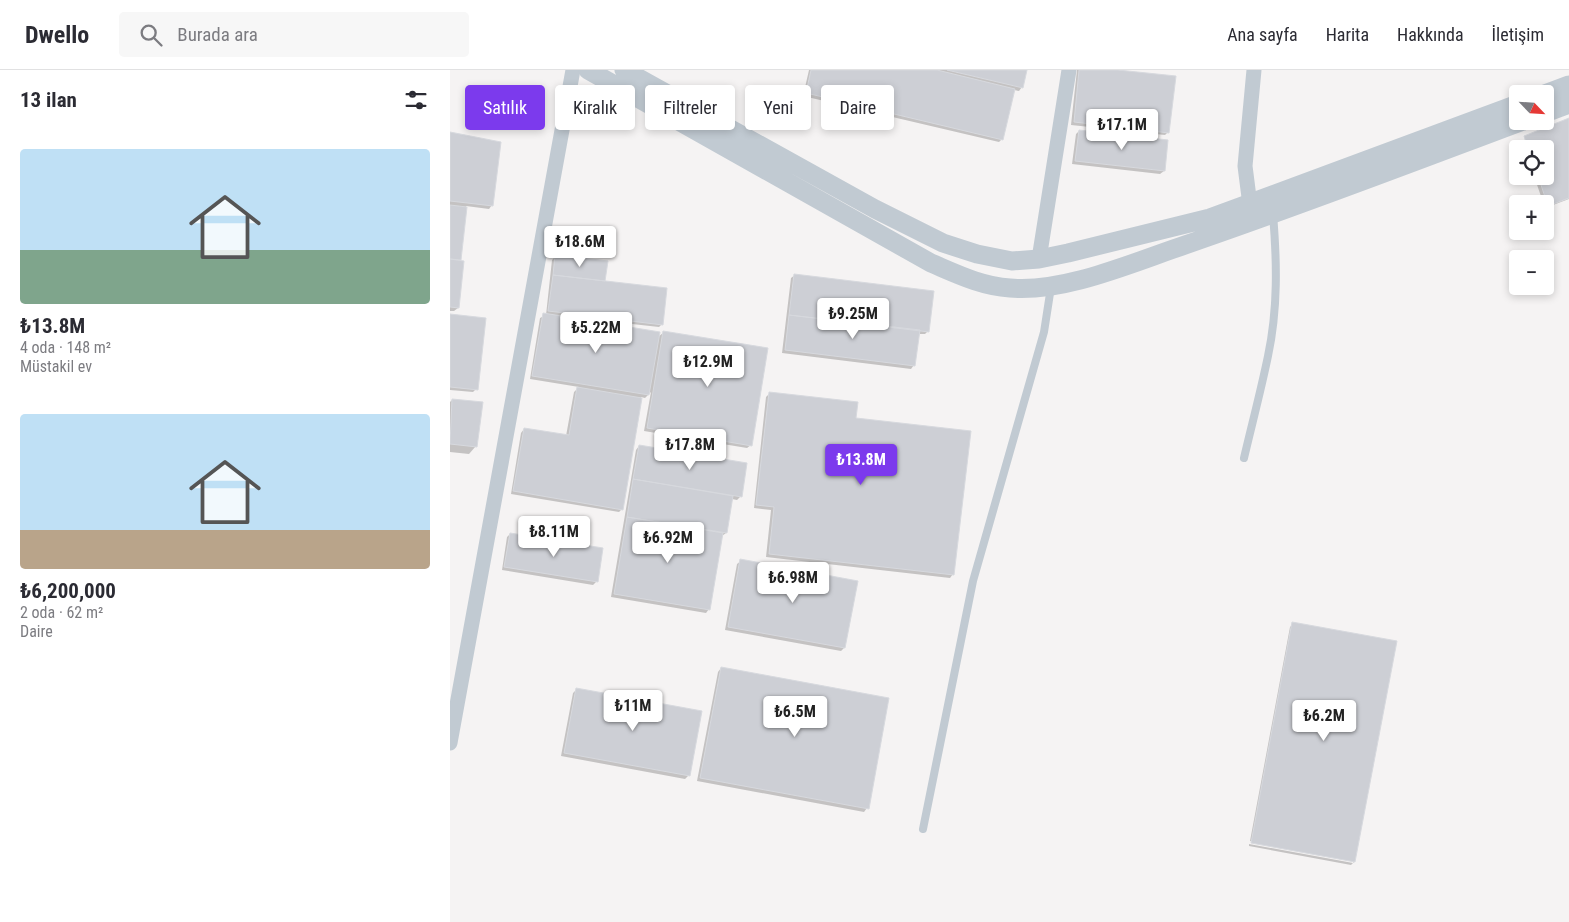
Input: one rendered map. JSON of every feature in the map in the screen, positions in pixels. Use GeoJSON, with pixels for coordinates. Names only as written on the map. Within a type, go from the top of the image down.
{"type":"FeatureCollection","features":[{"type":"Feature","properties":{"kind":"street"},"geometry":{"type":"LineString","coordinates":[[450,743],[574,70]]}},
{"type":"Feature","properties":{"kind":"street"},"geometry":{"type":"LineString","coordinates":[[588,70],[645,97]]}},
{"type":"Feature","properties":{"kind":"street"},"geometry":{"type":"LineString","coordinates":[[624,70],[646,85]]}},
{"type":"Feature","properties":{"kind":"street"},"geometry":{"type":"LineString","coordinates":[[1039,259],[1069,70]]}},
{"type":"Feature","properties":{"kind":"street"},"geometry":{"type":"LineString","coordinates":[[1251,212],[1245,166],[1254,70]]}},
{"type":"Feature","properties":{"kind":"street"},"geometry":{"type":"LineString","coordinates":[[1554,91],[1569,85]]}},
{"type":"Feature","properties":{"kind":"street"},"geometry":{"type":"LineString","coordinates":[[1554,110],[1569,104]]}},
{"type":"Feature","properties":{"kind":"street"},"geometry":{"type":"LineString","coordinates":[[713,130],[865,226],[931,263],[975,282],[1011,289],[1052,285],[1089,278],[1509,108]]}},
{"type":"Feature","properties":{"kind":"street"},"geometry":{"type":"LineString","coordinates":[[714,130],[943,243],[977,254],[1012,261],[1039,259],[1210,218],[1251,212],[1273,214],[1509,126]]}},
{"type":"Feature","properties":{"kind":"street"},"geometry":{"type":"LineString","coordinates":[[865,226],[874,209]]}},
{"type":"Feature","properties":{"kind":"lane"},"geometry":{"type":"LineString","coordinates":[[1244,458],[1268,356],[1275,305],[1277,267],[1273,214]]}},
{"type":"Feature","properties":{"kind":"lane"},"geometry":{"type":"LineString","coordinates":[[924,829],[974,581],[1044,332],[1052,285]]}},
{"type":"Feature","properties":{"kind":"building"},"geometry":{"type":"Polygon","coordinates":[[[811,70],[937,70],[1015,89],[1003,140],[894,114],[894,85],[821,85],[821,97],[811,94],[811,85],[808,85],[811,70]]]}},
{"type":"Feature","properties":{"kind":"building"},"geometry":{"type":"Polygon","coordinates":[[[947,70],[1027,70],[1023,88],[947,70]]]}},
{"type":"Feature","properties":{"kind":"building"},"geometry":{"type":"Polygon","coordinates":[[[1079,70],[1118,70],[1176,76],[1169,133],[1074,122],[1079,70]]]}},
{"type":"Feature","properties":{"kind":"building"},"geometry":{"type":"Polygon","coordinates":[[[1569,118],[1569,198],[1554,204],[1554,195],[1544,195],[1541,185],[1554,185],[1554,140],[1525,140],[1524,136],[1539,130],[1554,130],[1554,124],[1569,118]]]}},
{"type":"Feature","properties":{"kind":"building"},"geometry":{"type":"Polygon","coordinates":[[[1079,130],[1168,140],[1165,171],[1075,161],[1079,130]]]}},
{"type":"Feature","properties":{"kind":"building"},"geometry":{"type":"Polygon","coordinates":[[[450,132],[501,142],[493,206],[450,201],[450,132]]]}},
{"type":"Feature","properties":{"kind":"building"},"geometry":{"type":"Polygon","coordinates":[[[450,205],[467,207],[461,260],[450,259],[450,205]]]}},
{"type":"Feature","properties":{"kind":"building"},"geometry":{"type":"Polygon","coordinates":[[[555,255],[608,261],[605,281],[553,275],[555,255]]]}},
{"type":"Feature","properties":{"kind":"building"},"geometry":{"type":"Polygon","coordinates":[[[450,259],[464,261],[459,308],[450,307],[450,259]]]}},
{"type":"Feature","properties":{"kind":"building"},"geometry":{"type":"Polygon","coordinates":[[[794,274],[934,291],[929,332],[789,315],[794,274]]]}},
{"type":"Feature","properties":{"kind":"building"},"geometry":{"type":"Polygon","coordinates":[[[553,275],[667,288],[663,325],[548,311],[553,275]]]}},
{"type":"Feature","properties":{"kind":"building"},"geometry":{"type":"Polygon","coordinates":[[[543,313],[660,332],[649,395],[532,376],[543,313]]]}},
{"type":"Feature","properties":{"kind":"building"},"geometry":{"type":"Polygon","coordinates":[[[450,314],[486,318],[478,390],[450,387],[450,314]]]}},
{"type":"Feature","properties":{"kind":"building"},"geometry":{"type":"Polygon","coordinates":[[[789,315],[920,330],[915,366],[785,350],[789,315]]]}},
{"type":"Feature","properties":{"kind":"building"},"geometry":{"type":"Polygon","coordinates":[[[663,331],[768,348],[752,446],[647,428],[663,331]]]}},
{"type":"Feature","properties":{"kind":"building"},"geometry":{"type":"Polygon","coordinates":[[[577,387],[642,398],[623,510],[513,491],[524,428],[569,435],[577,387]]]}},
{"type":"Feature","properties":{"kind":"building"},"geometry":{"type":"Polygon","coordinates":[[[769,392],[858,402],[856,418],[971,431],[954,575],[769,554],[774,507],[756,505],[769,392]]]}},
{"type":"Feature","properties":{"kind":"building"},"geometry":{"type":"Polygon","coordinates":[[[452,399],[483,402],[477,447],[450,444],[452,399]]]}},
{"type":"Feature","properties":{"kind":"building"},"geometry":{"type":"Polygon","coordinates":[[[639,445],[747,463],[742,497],[633,479],[639,445]]]}},
{"type":"Feature","properties":{"kind":"building"},"geometry":{"type":"Polygon","coordinates":[[[633,479],[733,496],[727,533],[627,517],[633,479]]]}},
{"type":"Feature","properties":{"kind":"building"},"geometry":{"type":"Polygon","coordinates":[[[627,517],[723,533],[710,610],[614,594],[627,517]]]}},
{"type":"Feature","properties":{"kind":"building"},"geometry":{"type":"Polygon","coordinates":[[[510,533],[603,548],[598,582],[504,567],[510,533]]]}},
{"type":"Feature","properties":{"kind":"building"},"geometry":{"type":"Polygon","coordinates":[[[740,559],[858,581],[845,648],[728,627],[740,559]]]}},
{"type":"Feature","properties":{"kind":"building"},"geometry":{"type":"Polygon","coordinates":[[[1292,622],[1397,641],[1355,862],[1251,843],[1292,622]]]}},
{"type":"Feature","properties":{"kind":"building"},"geometry":{"type":"Polygon","coordinates":[[[721,667],[889,698],[869,809],[700,778],[721,667]]]}},
{"type":"Feature","properties":{"kind":"building"},"geometry":{"type":"Polygon","coordinates":[[[576,688],[702,711],[690,776],[564,753],[576,688]]]}}]}
